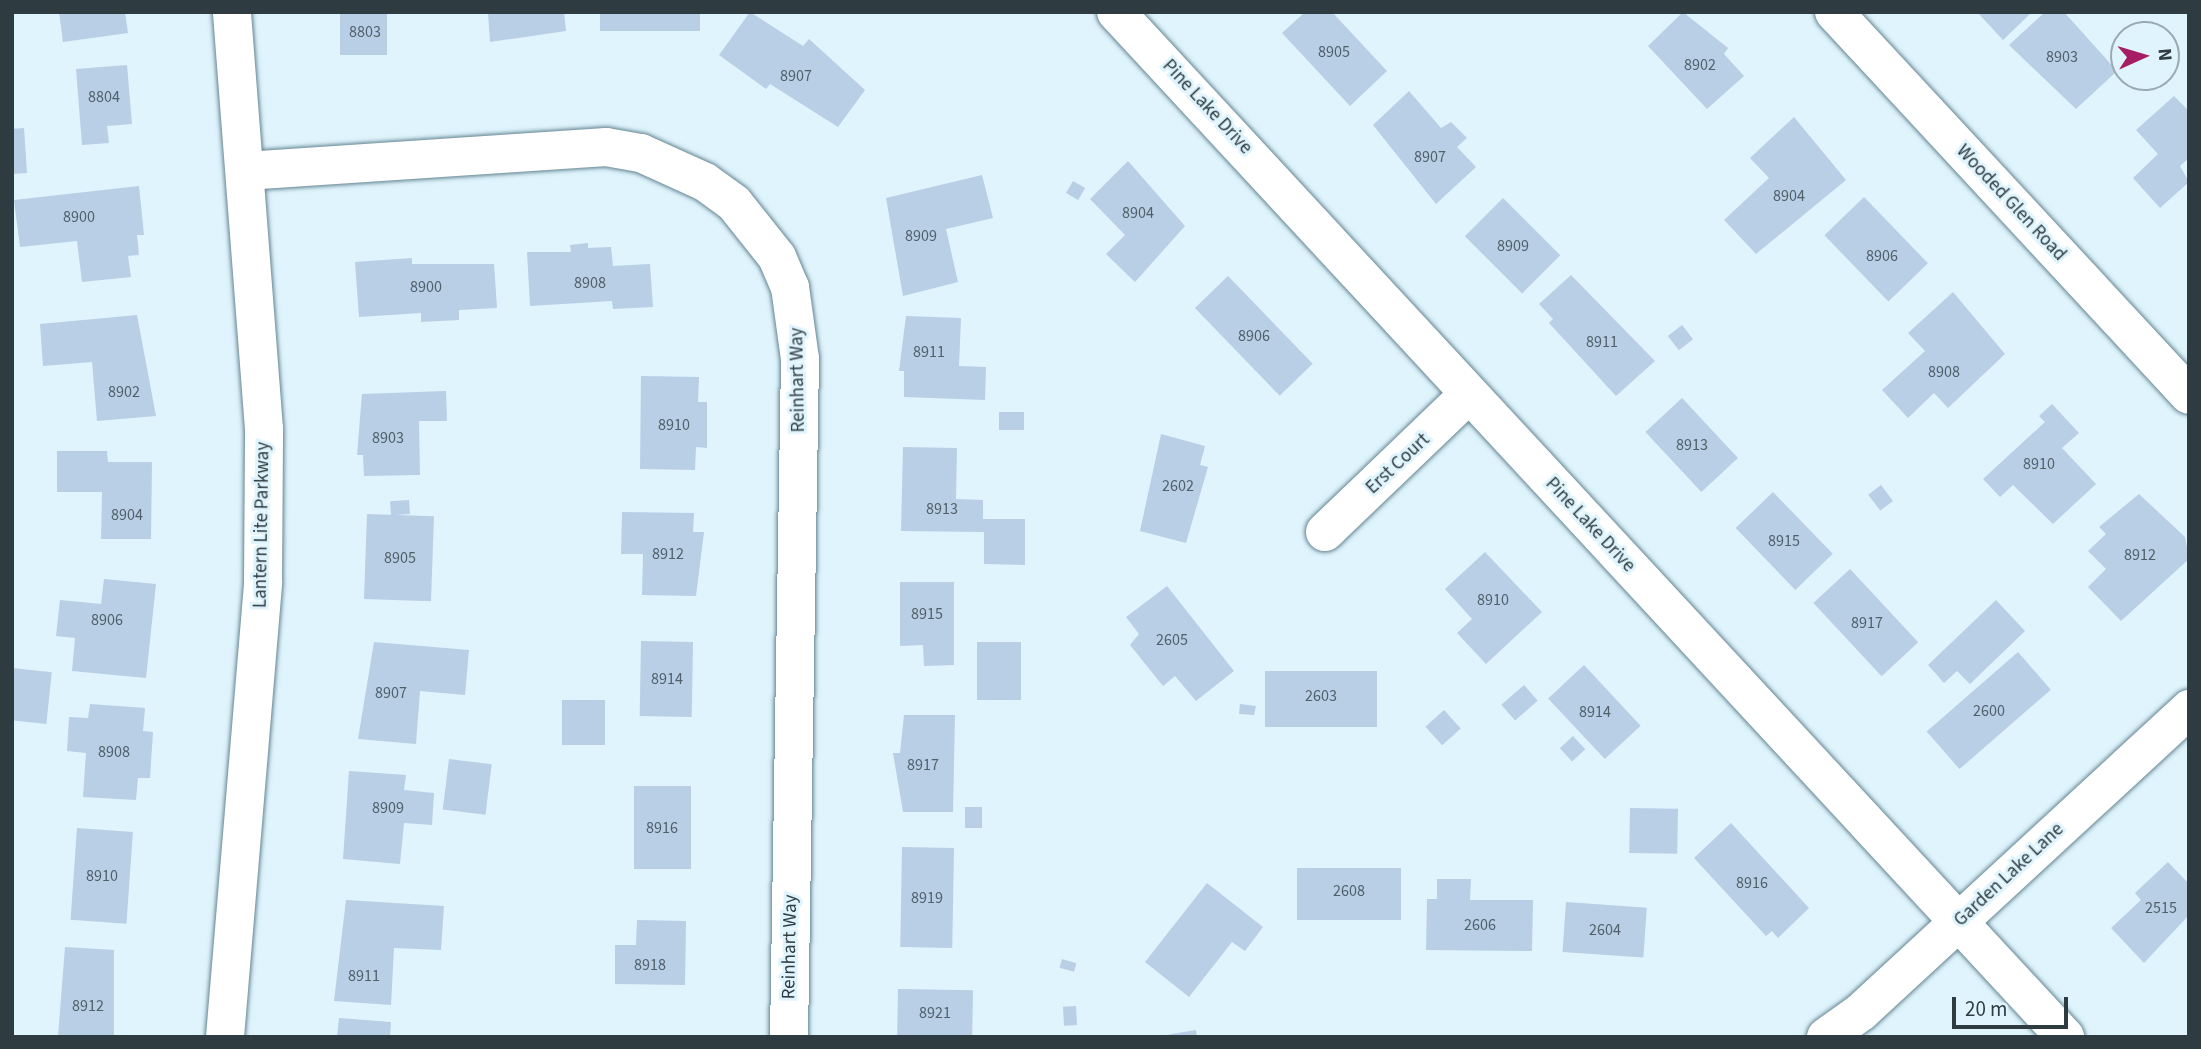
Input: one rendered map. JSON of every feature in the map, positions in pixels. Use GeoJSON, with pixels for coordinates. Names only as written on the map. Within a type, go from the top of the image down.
{"type":"FeatureCollection","features":[{"type":"Feature","properties":{"kind":"street","name":"Lantern Lite Parkway"},"geometry":{"type":"LineString","coordinates":[[225,1037],[263,582],[264,429],[232,12]]}},
{"type":"Feature","properties":{"kind":"street","name":"Pine Lake Drive"},"geometry":{"type":"LineString","coordinates":[[1116,12],[2065,1037]]}},
{"type":"Feature","properties":{"kind":"street","name":"Wooded Glen Road"},"geometry":{"type":"LineString","coordinates":[[1834,12],[2186,384]]}},
{"type":"Feature","properties":{"kind":"street","name":"Reinhart Way"},"geometry":{"type":"LineString","coordinates":[[245,171],[606,147],[641,153],[705,182],[734,203],[777,257],[790,287],[800,359],[789,1037]]}},
{"type":"Feature","properties":{"kind":"street","name":"Erst Court"},"geometry":{"type":"LineString","coordinates":[[1325,532],[1469,394]]}},
{"type":"Feature","properties":{"kind":"street","name":"Garden Lake Lane"},"geometry":{"type":"LineString","coordinates":[[1826,1037],[1960,921],[2189,709]]}},
{"type":"Feature","properties":{"kind":"building"},"geometry":{"type":"Polygon","coordinates":[[[59,12],[125,12],[128,33],[63,42],[59,12]]]}},
{"type":"Feature","properties":{"kind":"building"},"geometry":{"type":"Polygon","coordinates":[[[340,12],[387,12],[387,55],[340,55],[340,12]]]}},
{"type":"Feature","properties":{"kind":"building"},"geometry":{"type":"Polygon","coordinates":[[[488,12],[564,12],[566,31],[490,42],[488,12]]]}},
{"type":"Feature","properties":{"kind":"building"},"geometry":{"type":"Polygon","coordinates":[[[600,12],[700,12],[700,31],[600,31],[600,12]]]}},
{"type":"Feature","properties":{"kind":"building"},"geometry":{"type":"Polygon","coordinates":[[[750,12],[803,46],[809,39],[865,90],[838,127],[770,84],[766,89],[719,55],[750,12]]]}},
{"type":"Feature","properties":{"kind":"building"},"geometry":{"type":"Polygon","coordinates":[[[1305,12],[1332,12],[1387,71],[1350,106],[1282,33],[1305,12]]]}},
{"type":"Feature","properties":{"kind":"building"},"geometry":{"type":"Polygon","coordinates":[[[1683,12],[1728,48],[1724,54],[1744,76],[1707,109],[1648,46],[1683,12]]]}},
{"type":"Feature","properties":{"kind":"building"},"geometry":{"type":"Polygon","coordinates":[[[1977,12],[2032,12],[2003,40],[1977,12]]]}},
{"type":"Feature","properties":{"kind":"building"},"geometry":{"type":"Polygon","coordinates":[[[2045,12],[2064,12],[2110,63],[2110,77],[2076,109],[2009,45],[2045,12]]]}},
{"type":"Feature","properties":{"kind":"building"},"geometry":{"type":"Polygon","coordinates":[[[127,65],[132,124],[107,126],[109,143],[82,145],[76,69],[127,65]]]}},
{"type":"Feature","properties":{"kind":"building"},"geometry":{"type":"Polygon","coordinates":[[[1409,91],[1441,128],[1451,122],[1467,138],[1457,147],[1476,167],[1436,204],[1373,125],[1409,91]]]}},
{"type":"Feature","properties":{"kind":"building"},"geometry":{"type":"Polygon","coordinates":[[[2174,96],[2189,111],[2189,158],[2180,166],[2189,182],[2160,208],[2133,178],[2158,154],[2136,130],[2174,96]]]}},
{"type":"Feature","properties":{"kind":"building"},"geometry":{"type":"Polygon","coordinates":[[[1794,117],[1846,180],[1756,254],[1724,220],[1769,178],[1750,158],[1794,117]]]}},
{"type":"Feature","properties":{"kind":"building"},"geometry":{"type":"Polygon","coordinates":[[[24,128],[27,173],[12,174],[12,129],[24,128]]]}},
{"type":"Feature","properties":{"kind":"building"},"geometry":{"type":"Polygon","coordinates":[[[1128,161],[1185,226],[1135,282],[1106,254],[1125,235],[1090,199],[1128,161]]]}},
{"type":"Feature","properties":{"kind":"building"},"geometry":{"type":"Polygon","coordinates":[[[982,175],[993,218],[946,229],[958,282],[903,296],[886,198],[982,175]]]}},
{"type":"Feature","properties":{"kind":"building"},"geometry":{"type":"Polygon","coordinates":[[[1073,181],[1085,188],[1078,200],[1066,193],[1073,181]]]}},
{"type":"Feature","properties":{"kind":"building"},"geometry":{"type":"Polygon","coordinates":[[[139,186],[144,235],[137,235],[139,255],[128,256],[131,277],[82,282],[77,241],[20,247],[14,200],[139,186]]]}},
{"type":"Feature","properties":{"kind":"building"},"geometry":{"type":"Polygon","coordinates":[[[1864,197],[1928,263],[1888,301],[1824,235],[1864,197]]]}},
{"type":"Feature","properties":{"kind":"building"},"geometry":{"type":"Polygon","coordinates":[[[1503,198],[1560,255],[1522,293],[1465,236],[1503,198]]]}},
{"type":"Feature","properties":{"kind":"building"},"geometry":{"type":"Polygon","coordinates":[[[588,243],[588,248],[611,247],[613,266],[650,264],[653,307],[613,309],[612,301],[530,306],[527,252],[571,252],[570,245],[588,243]]]}},
{"type":"Feature","properties":{"kind":"building"},"geometry":{"type":"Polygon","coordinates":[[[412,258],[412,264],[494,264],[497,308],[459,310],[459,320],[421,322],[421,313],[359,317],[355,262],[412,258]]]}},
{"type":"Feature","properties":{"kind":"building"},"geometry":{"type":"Polygon","coordinates":[[[1571,275],[1655,361],[1616,396],[1549,323],[1553,319],[1539,304],[1571,275]]]}},
{"type":"Feature","properties":{"kind":"building"},"geometry":{"type":"Polygon","coordinates":[[[1228,276],[1313,364],[1280,396],[1195,308],[1228,276]]]}},
{"type":"Feature","properties":{"kind":"building"},"geometry":{"type":"Polygon","coordinates":[[[1953,292],[2005,354],[1948,408],[1934,393],[1908,418],[1882,390],[1925,351],[1908,333],[1953,292]]]}},
{"type":"Feature","properties":{"kind":"building"},"geometry":{"type":"Polygon","coordinates":[[[137,315],[156,416],[97,421],[92,362],[43,366],[40,324],[137,315]]]}},
{"type":"Feature","properties":{"kind":"building"},"geometry":{"type":"Polygon","coordinates":[[[906,316],[961,318],[959,366],[986,367],[985,400],[904,397],[904,371],[899,371],[906,316]]]}},
{"type":"Feature","properties":{"kind":"building"},"geometry":{"type":"Polygon","coordinates":[[[1682,325],[1693,339],[1679,350],[1668,336],[1682,325]]]}},
{"type":"Feature","properties":{"kind":"building"},"geometry":{"type":"Polygon","coordinates":[[[641,376],[699,377],[698,402],[707,402],[707,448],[696,447],[695,470],[640,469],[641,376]]]}},
{"type":"Feature","properties":{"kind":"building"},"geometry":{"type":"Polygon","coordinates":[[[446,391],[447,421],[419,421],[420,475],[364,476],[363,455],[357,455],[362,394],[446,391]]]}},
{"type":"Feature","properties":{"kind":"building"},"geometry":{"type":"Polygon","coordinates":[[[1682,398],[1738,458],[1701,492],[1645,432],[1682,398]]]}},
{"type":"Feature","properties":{"kind":"building"},"geometry":{"type":"Polygon","coordinates":[[[2052,404],[2079,433],[2062,448],[2096,484],[2053,524],[2013,485],[2000,497],[1983,479],[2045,422],[2039,416],[2052,404]]]}},
{"type":"Feature","properties":{"kind":"building"},"geometry":{"type":"Polygon","coordinates":[[[999,412],[1024,412],[1024,430],[999,430],[999,412]]]}},
{"type":"Feature","properties":{"kind":"building"},"geometry":{"type":"Polygon","coordinates":[[[1161,434],[1205,446],[1200,465],[1208,467],[1186,543],[1140,531],[1161,434]]]}},
{"type":"Feature","properties":{"kind":"building"},"geometry":{"type":"Polygon","coordinates":[[[903,447],[957,448],[956,499],[983,500],[983,519],[1025,519],[1025,565],[984,564],[984,532],[901,531],[903,447]]]}},
{"type":"Feature","properties":{"kind":"building"},"geometry":{"type":"Polygon","coordinates":[[[57,451],[107,451],[108,462],[152,462],[151,539],[101,539],[102,492],[57,492],[57,451]]]}},
{"type":"Feature","properties":{"kind":"building"},"geometry":{"type":"Polygon","coordinates":[[[1881,485],[1893,501],[1880,511],[1868,495],[1881,485]]]}},
{"type":"Feature","properties":{"kind":"building"},"geometry":{"type":"Polygon","coordinates":[[[1773,492],[1833,554],[1795,590],[1736,528],[1773,492]]]}},
{"type":"Feature","properties":{"kind":"building"},"geometry":{"type":"Polygon","coordinates":[[[2139,494],[2185,537],[2189,559],[2121,621],[2088,587],[2106,569],[2088,551],[2106,534],[2099,527],[2139,494]]]}},
{"type":"Feature","properties":{"kind":"building"},"geometry":{"type":"Polygon","coordinates":[[[409,500],[410,514],[391,515],[390,501],[409,500]]]}},
{"type":"Feature","properties":{"kind":"building"},"geometry":{"type":"Polygon","coordinates":[[[622,512],[694,513],[693,532],[704,532],[696,596],[642,595],[643,554],[621,554],[622,512]]]}},
{"type":"Feature","properties":{"kind":"building"},"geometry":{"type":"Polygon","coordinates":[[[367,514],[434,516],[431,601],[364,599],[367,514]]]}},
{"type":"Feature","properties":{"kind":"building"},"geometry":{"type":"Polygon","coordinates":[[[1485,552],[1542,612],[1486,664],[1457,633],[1472,619],[1445,589],[1485,552]]]}},
{"type":"Feature","properties":{"kind":"building"},"geometry":{"type":"Polygon","coordinates":[[[1850,569],[1918,642],[1882,676],[1813,603],[1850,569]]]}},
{"type":"Feature","properties":{"kind":"building"},"geometry":{"type":"Polygon","coordinates":[[[104,579],[156,584],[146,678],[72,671],[75,638],[56,636],[60,600],[101,604],[104,579]]]}},
{"type":"Feature","properties":{"kind":"building"},"geometry":{"type":"Polygon","coordinates":[[[900,582],[954,582],[954,665],[924,666],[923,645],[900,646],[900,582]]]}},
{"type":"Feature","properties":{"kind":"building"},"geometry":{"type":"Polygon","coordinates":[[[1167,586],[1234,671],[1196,701],[1175,676],[1163,686],[1130,645],[1139,634],[1126,617],[1167,586]]]}},
{"type":"Feature","properties":{"kind":"building"},"geometry":{"type":"Polygon","coordinates":[[[1996,600],[2025,631],[1970,684],[1957,671],[1944,683],[1928,665],[1996,600]]]}},
{"type":"Feature","properties":{"kind":"building"},"geometry":{"type":"Polygon","coordinates":[[[641,641],[693,642],[692,717],[640,716],[641,641]]]}},
{"type":"Feature","properties":{"kind":"building"},"geometry":{"type":"Polygon","coordinates":[[[374,642],[469,650],[465,695],[420,691],[416,744],[358,739],[374,642]]]}},
{"type":"Feature","properties":{"kind":"building"},"geometry":{"type":"Polygon","coordinates":[[[977,642],[1021,642],[1021,700],[977,700],[977,642]]]}},
{"type":"Feature","properties":{"kind":"building"},"geometry":{"type":"Polygon","coordinates":[[[2018,652],[2051,690],[1959,769],[1927,731],[2018,652]]]}},
{"type":"Feature","properties":{"kind":"building"},"geometry":{"type":"Polygon","coordinates":[[[1584,665],[1641,726],[1605,759],[1548,698],[1584,665]]]}},
{"type":"Feature","properties":{"kind":"building"},"geometry":{"type":"Polygon","coordinates":[[[12,668],[52,672],[46,724],[12,720],[12,668]]]}},
{"type":"Feature","properties":{"kind":"building"},"geometry":{"type":"Polygon","coordinates":[[[1265,671],[1377,671],[1377,727],[1265,727],[1265,671]]]}},
{"type":"Feature","properties":{"kind":"building"},"geometry":{"type":"Polygon","coordinates":[[[1524,685],[1538,701],[1515,721],[1501,705],[1524,685]]]}},
{"type":"Feature","properties":{"kind":"building"},"geometry":{"type":"Polygon","coordinates":[[[562,700],[605,700],[605,745],[562,745],[562,700]]]}},
{"type":"Feature","properties":{"kind":"building"},"geometry":{"type":"Polygon","coordinates":[[[90,704],[145,708],[143,731],[153,732],[150,778],[138,778],[136,800],[83,797],[86,753],[67,751],[69,717],[88,718],[90,704]]]}},
{"type":"Feature","properties":{"kind":"building"},"geometry":{"type":"Polygon","coordinates":[[[1240,704],[1256,706],[1254,715],[1239,714],[1240,704]]]}},
{"type":"Feature","properties":{"kind":"building"},"geometry":{"type":"Polygon","coordinates":[[[1444,710],[1461,729],[1442,745],[1425,727],[1444,710]]]}},
{"type":"Feature","properties":{"kind":"building"},"geometry":{"type":"Polygon","coordinates":[[[904,715],[955,715],[953,812],[903,812],[893,753],[900,753],[904,715]]]}},
{"type":"Feature","properties":{"kind":"building"},"geometry":{"type":"Polygon","coordinates":[[[1573,736],[1585,749],[1572,761],[1560,748],[1573,736]]]}},
{"type":"Feature","properties":{"kind":"building"},"geometry":{"type":"Polygon","coordinates":[[[449,759],[492,764],[485,815],[443,810],[449,759]]]}},
{"type":"Feature","properties":{"kind":"building"},"geometry":{"type":"Polygon","coordinates":[[[349,771],[406,775],[404,790],[434,793],[432,825],[404,823],[400,864],[343,859],[349,771]]]}},
{"type":"Feature","properties":{"kind":"building"},"geometry":{"type":"Polygon","coordinates":[[[634,786],[691,786],[691,869],[634,869],[634,786]]]}},
{"type":"Feature","properties":{"kind":"building"},"geometry":{"type":"Polygon","coordinates":[[[965,807],[982,807],[982,828],[965,828],[965,807]]]}},
{"type":"Feature","properties":{"kind":"building"},"geometry":{"type":"Polygon","coordinates":[[[1630,808],[1678,809],[1677,854],[1629,853],[1630,808]]]}},
{"type":"Feature","properties":{"kind":"building"},"geometry":{"type":"Polygon","coordinates":[[[1731,823],[1809,908],[1778,938],[1772,931],[1766,936],[1694,858],[1731,823]]]}},
{"type":"Feature","properties":{"kind":"building"},"geometry":{"type":"Polygon","coordinates":[[[77,828],[133,832],[126,924],[71,920],[77,828]]]}},
{"type":"Feature","properties":{"kind":"building"},"geometry":{"type":"Polygon","coordinates":[[[902,847],[954,848],[952,948],[900,947],[902,847]]]}},
{"type":"Feature","properties":{"kind":"building"},"geometry":{"type":"Polygon","coordinates":[[[2168,862],[2189,884],[2189,915],[2144,963],[2111,928],[2141,900],[2135,893],[2168,862]]]}},
{"type":"Feature","properties":{"kind":"building"},"geometry":{"type":"Polygon","coordinates":[[[1297,868],[1401,868],[1401,920],[1297,920],[1297,868]]]}},
{"type":"Feature","properties":{"kind":"building"},"geometry":{"type":"Polygon","coordinates":[[[1437,879],[1471,879],[1470,900],[1533,900],[1532,951],[1426,950],[1427,899],[1437,899],[1437,879]]]}},
{"type":"Feature","properties":{"kind":"building"},"geometry":{"type":"Polygon","coordinates":[[[1207,883],[1263,927],[1245,951],[1232,942],[1189,997],[1145,962],[1207,883]]]}},
{"type":"Feature","properties":{"kind":"building"},"geometry":{"type":"Polygon","coordinates":[[[346,900],[444,906],[441,950],[394,948],[391,1005],[334,1001],[346,900]]]}},
{"type":"Feature","properties":{"kind":"building"},"geometry":{"type":"Polygon","coordinates":[[[1566,902],[1647,908],[1643,958],[1563,952],[1566,902]]]}},
{"type":"Feature","properties":{"kind":"building"},"geometry":{"type":"Polygon","coordinates":[[[637,920],[686,921],[685,985],[615,984],[615,945],[636,945],[637,920]]]}},
{"type":"Feature","properties":{"kind":"building"},"geometry":{"type":"Polygon","coordinates":[[[65,947],[114,950],[114,1037],[58,1037],[65,947]]]}},
{"type":"Feature","properties":{"kind":"building"},"geometry":{"type":"Polygon","coordinates":[[[1062,959],[1076,963],[1074,972],[1060,968],[1062,959]]]}},
{"type":"Feature","properties":{"kind":"building"},"geometry":{"type":"Polygon","coordinates":[[[898,989],[973,990],[972,1037],[897,1037],[898,989]]]}},
{"type":"Feature","properties":{"kind":"building"},"geometry":{"type":"Polygon","coordinates":[[[1076,1006],[1077,1025],[1064,1026],[1063,1007],[1076,1006]]]}},
{"type":"Feature","properties":{"kind":"building"},"geometry":{"type":"Polygon","coordinates":[[[339,1018],[391,1022],[390,1037],[337,1037],[339,1018]]]}},
{"type":"Feature","properties":{"kind":"building"},"geometry":{"type":"Polygon","coordinates":[[[1196,1030],[1197,1037],[1166,1037],[1166,1035],[1196,1030]]]}}]}
